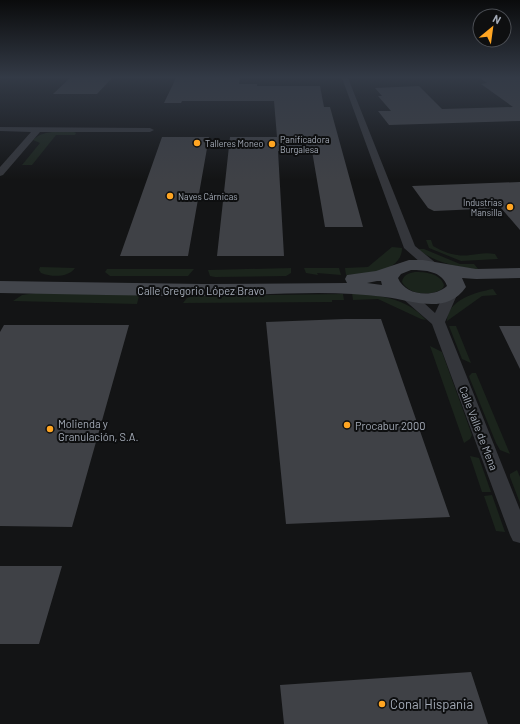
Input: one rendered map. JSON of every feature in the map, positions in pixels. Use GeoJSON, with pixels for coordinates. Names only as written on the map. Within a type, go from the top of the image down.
{"type":"FeatureCollection","features":[{"type":"Feature","properties":{"kind":"main road","name":"Calle Gregorio López Bravo"},"geometry":{"type":"LineString","coordinates":[[0,279],[155,282],[307,280],[364,278],[416,265],[438,269]]}},
{"type":"Feature","properties":{"kind":"main road"},"geometry":{"type":"LineString","coordinates":[[438,269],[476,274],[520,273]]}},
{"type":"Feature","properties":{"kind":"main road"},"geometry":{"type":"LineString","coordinates":[[438,269],[456,281],[457,287],[452,294]]}},
{"type":"Feature","properties":{"kind":"main road"},"geometry":{"type":"LineString","coordinates":[[393,271],[389,281],[393,288],[405,294]]}},
{"type":"Feature","properties":{"kind":"main road"},"geometry":{"type":"LineString","coordinates":[[452,294],[484,284],[520,281]]}},
{"type":"Feature","properties":{"kind":"main road","name":"Calle Gregorio López Bravo"},"geometry":{"type":"LineString","coordinates":[[0,287],[188,290],[363,288],[431,299],[452,294]]}},
{"type":"Feature","properties":{"kind":"street"},"geometry":{"type":"LineString","coordinates":[[359,112],[410,248],[438,269]]}},
{"type":"Feature","properties":{"kind":"street"},"geometry":{"type":"LineString","coordinates":[[0,129],[150,130]]}},
{"type":"Feature","properties":{"kind":"street"},"geometry":{"type":"LineString","coordinates":[[0,173],[38,129]]}},
{"type":"Feature","properties":{"kind":"street"},"geometry":{"type":"LineString","coordinates":[[393,271],[405,260],[410,248]]}},
{"type":"Feature","properties":{"kind":"street","name":"Calle Valle de Mena"},"geometry":{"type":"LineString","coordinates":[[405,294],[438,322],[520,535]]}},
{"type":"Feature","properties":{"kind":"street"},"geometry":{"type":"LineString","coordinates":[[438,322],[452,294]]}},
{"type":"Feature","properties":{"kind":"shaded area"},"geometry":{"type":"Polygon","coordinates":[[[72,131],[76,133],[75,135],[56,135],[32,165],[22,165],[40,143],[33,140],[37,137],[51,132],[72,131]]]}},
{"type":"Feature","properties":{"kind":"shaded area"},"geometry":{"type":"Polygon","coordinates":[[[426,240],[431,240],[433,246],[451,254],[465,255],[491,253],[495,254],[498,259],[461,261],[429,248],[426,240]]]}},
{"type":"Feature","properties":{"kind":"shaded area"},"geometry":{"type":"Polygon","coordinates":[[[392,247],[402,248],[396,263],[372,273],[346,275],[345,268],[368,267],[392,247]]]}},
{"type":"Feature","properties":{"kind":"shaded area"},"geometry":{"type":"Polygon","coordinates":[[[417,249],[424,249],[460,264],[474,264],[479,270],[439,261],[417,249]]]}},
{"type":"Feature","properties":{"kind":"shaded area"},"geometry":{"type":"Polygon","coordinates":[[[40,267],[75,268],[68,274],[54,276],[41,273],[39,270],[40,267]]]}},
{"type":"Feature","properties":{"kind":"shaded area"},"geometry":{"type":"Polygon","coordinates":[[[291,268],[291,273],[286,276],[215,277],[210,276],[208,270],[291,268]]]}},
{"type":"Feature","properties":{"kind":"shaded area"},"geometry":{"type":"Polygon","coordinates":[[[304,268],[339,268],[341,275],[317,273],[318,275],[306,273],[304,268]]]}},
{"type":"Feature","properties":{"kind":"shaded area"},"geometry":{"type":"Polygon","coordinates":[[[107,269],[194,269],[188,276],[110,276],[105,272],[107,269]]]}},
{"type":"Feature","properties":{"kind":"shaded area"},"geometry":{"type":"Polygon","coordinates":[[[415,272],[428,273],[436,276],[442,281],[444,285],[443,288],[433,293],[421,293],[410,290],[402,282],[407,275],[415,272]]]}},
{"type":"Feature","properties":{"kind":"shaded area"},"geometry":{"type":"Polygon","coordinates":[[[493,289],[497,295],[482,296],[447,321],[448,314],[457,302],[479,292],[493,289]]]}},
{"type":"Feature","properties":{"kind":"shaded area"},"geometry":{"type":"Polygon","coordinates":[[[36,293],[139,296],[137,304],[13,301],[22,295],[36,293]]]}},
{"type":"Feature","properties":{"kind":"shaded area"},"geometry":{"type":"Polygon","coordinates":[[[352,293],[373,295],[401,302],[410,306],[426,320],[378,299],[353,300],[352,293]]]}},
{"type":"Feature","properties":{"kind":"shaded area"},"geometry":{"type":"Polygon","coordinates":[[[343,294],[344,300],[332,300],[332,302],[183,303],[187,298],[193,296],[343,294]]]}},
{"type":"Feature","properties":{"kind":"shaded area"},"geometry":{"type":"Polygon","coordinates":[[[449,326],[456,326],[471,363],[462,359],[449,326]]]}},
{"type":"Feature","properties":{"kind":"shaded area"},"geometry":{"type":"Polygon","coordinates":[[[430,346],[442,352],[472,435],[470,439],[464,443],[430,346]]]}},
{"type":"Feature","properties":{"kind":"shaded area"},"geometry":{"type":"Polygon","coordinates":[[[472,373],[476,373],[510,454],[500,450],[496,443],[470,379],[469,376],[472,373]]]}},
{"type":"Feature","properties":{"kind":"shaded area"},"geometry":{"type":"Polygon","coordinates":[[[470,456],[479,458],[491,492],[482,492],[470,456]]]}},
{"type":"Feature","properties":{"kind":"shaded area"},"geometry":{"type":"Polygon","coordinates":[[[517,470],[520,477],[520,503],[510,477],[510,474],[517,470]]]}},
{"type":"Feature","properties":{"kind":"shaded area"},"geometry":{"type":"Polygon","coordinates":[[[492,495],[505,532],[496,531],[484,496],[492,495]]]}},
{"type":"Feature","properties":{"kind":"building"},"geometry":{"type":"Polygon","coordinates":[[[275,112],[331,112],[363,227],[325,227],[312,151],[278,151],[284,256],[217,256],[230,137],[277,137],[275,112]]]}},
{"type":"Feature","properties":{"kind":"building"},"geometry":{"type":"Polygon","coordinates":[[[379,112],[520,112],[520,121],[389,125],[379,112]]]}},
{"type":"Feature","properties":{"kind":"building","name":"Naves Cárnicas"},"geometry":{"type":"Polygon","coordinates":[[[162,137],[209,137],[188,256],[120,256],[162,137]]]}},
{"type":"Feature","properties":{"kind":"building"},"geometry":{"type":"Polygon","coordinates":[[[520,182],[520,230],[501,208],[434,211],[428,208],[412,186],[520,182]]]}},
{"type":"Feature","properties":{"kind":"building","name":"Procabur 2000"},"geometry":{"type":"Polygon","coordinates":[[[381,319],[450,517],[286,524],[266,322],[381,319]]]}},
{"type":"Feature","properties":{"kind":"building","name":"Molienda y Granulación, S.A."},"geometry":{"type":"Polygon","coordinates":[[[4,325],[129,325],[72,527],[0,526],[0,332],[4,325]]]}},
{"type":"Feature","properties":{"kind":"building"},"geometry":{"type":"Polygon","coordinates":[[[499,326],[520,326],[520,369],[499,326]]]}},
{"type":"Feature","properties":{"kind":"building"},"geometry":{"type":"Polygon","coordinates":[[[0,566],[62,566],[39,644],[0,644],[0,566]]]}},
{"type":"Feature","properties":{"kind":"building","name":"Conal Hispania"},"geometry":{"type":"Polygon","coordinates":[[[471,672],[488,724],[284,724],[280,685],[471,672]]]}},
{"type":"Feature","properties":{"kind":"place","name":"Talleres Moneo"},"geometry":{"type":"Point","coordinates":[197,143]}},
{"type":"Feature","properties":{"kind":"place","name":"Panificadora Burgalesa"},"geometry":{"type":"Point","coordinates":[272,144]}},
{"type":"Feature","properties":{"kind":"place","name":"Naves Cárnicas"},"geometry":{"type":"Point","coordinates":[170,196]}},
{"type":"Feature","properties":{"kind":"place","name":"Industrias Mansilla"},"geometry":{"type":"Point","coordinates":[510,207]}},
{"type":"Feature","properties":{"kind":"place","name":"Procabur 2000"},"geometry":{"type":"Point","coordinates":[347,425]}},
{"type":"Feature","properties":{"kind":"place","name":"Molienda y Granulación, S.A."},"geometry":{"type":"Point","coordinates":[50,429]}},
{"type":"Feature","properties":{"kind":"place","name":"Conal Hispania"},"geometry":{"type":"Point","coordinates":[382,704]}}]}
